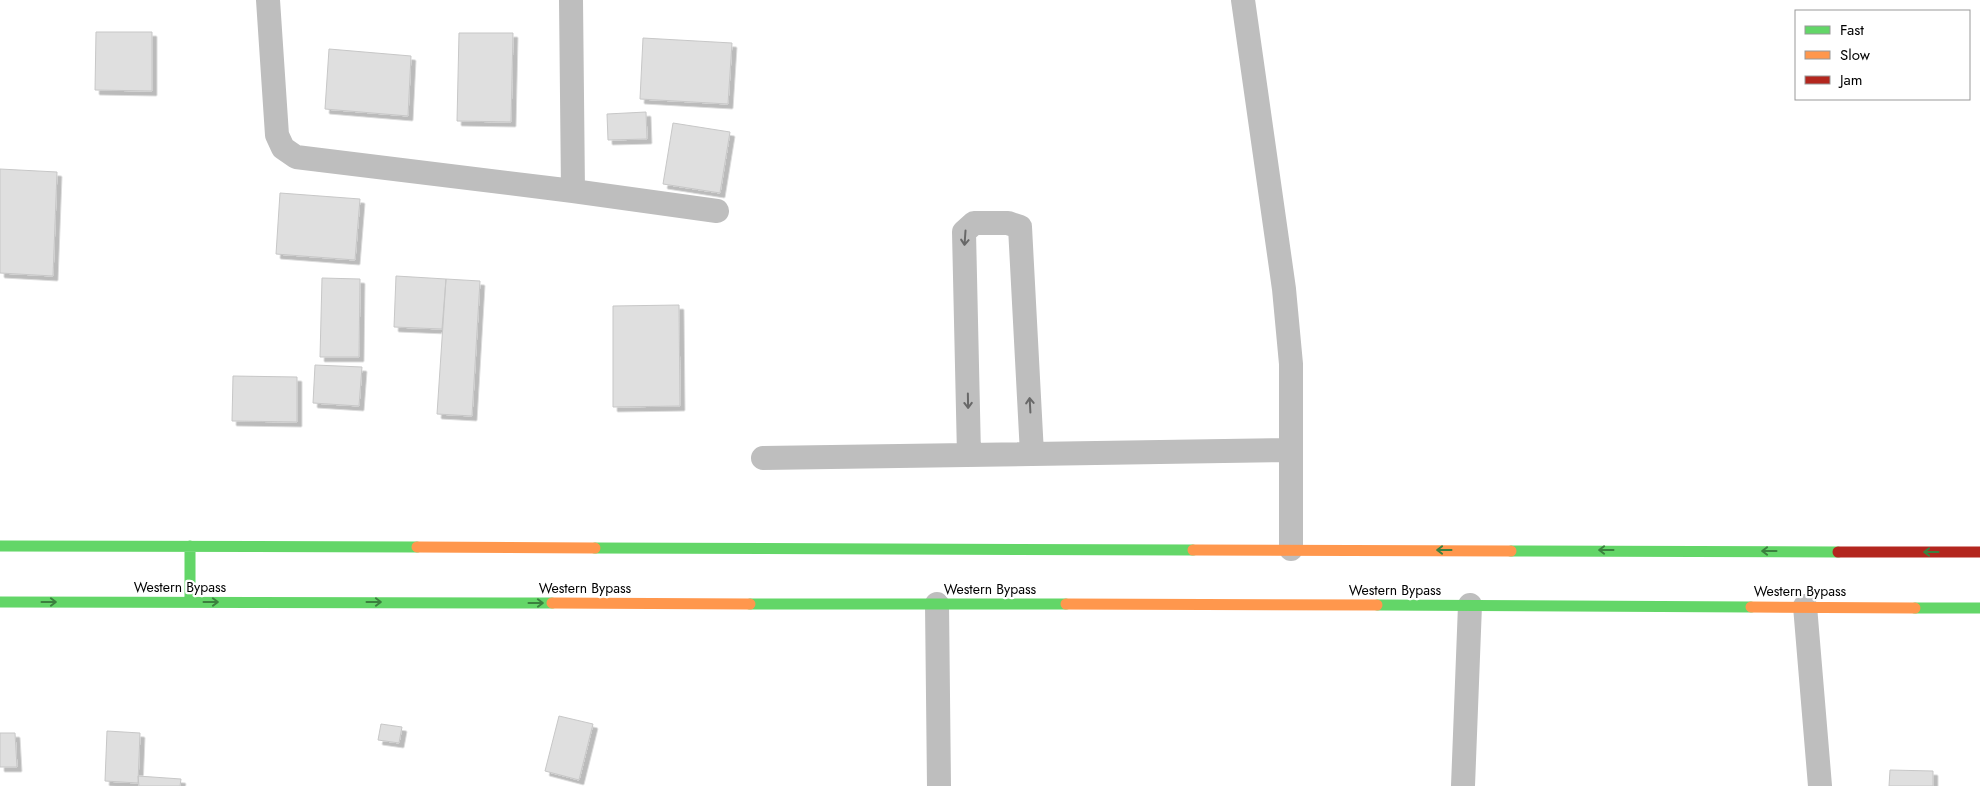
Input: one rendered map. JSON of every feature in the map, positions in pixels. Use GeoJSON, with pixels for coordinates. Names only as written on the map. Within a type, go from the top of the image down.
{"type":"FeatureCollection","features":[{"type":"Feature","properties":{"kind":"main road"},"geometry":{"type":"LineString","coordinates":[[0,546],[1980,552]]}},
{"type":"Feature","properties":{"kind":"main road"},"geometry":{"type":"LineString","coordinates":[[190,546],[190,602]]}},
{"type":"Feature","properties":{"kind":"main road","name":"Western Bypass"},"geometry":{"type":"LineString","coordinates":[[0,602],[1980,608]]}},
{"type":"Feature","properties":{"kind":"street"},"geometry":{"type":"LineString","coordinates":[[268,0],[277,135],[283,148],[296,157],[573,191],[717,211]]}},
{"type":"Feature","properties":{"kind":"street"},"geometry":{"type":"LineString","coordinates":[[571,0],[573,191]]}},
{"type":"Feature","properties":{"kind":"street"},"geometry":{"type":"LineString","coordinates":[[1242,0],[1284,289],[1291,364],[1291,549]]}},
{"type":"Feature","properties":{"kind":"street"},"geometry":{"type":"LineString","coordinates":[[969,455],[964,232],[974,222],[1008,223],[1020,227],[1032,454]]}},
{"type":"Feature","properties":{"kind":"street"},"geometry":{"type":"LineString","coordinates":[[763,458],[1291,450]]}},
{"type":"Feature","properties":{"kind":"street"},"geometry":{"type":"LineString","coordinates":[[938,604],[939,786]]}},
{"type":"Feature","properties":{"kind":"street"},"geometry":{"type":"LineString","coordinates":[[1463,786],[1470,605]]}},
{"type":"Feature","properties":{"kind":"street"},"geometry":{"type":"LineString","coordinates":[[1805,606],[1820,786]]}},
{"type":"Feature","properties":{"kind":"building"},"geometry":{"type":"Polygon","coordinates":[[[96,32],[152,32],[152,91],[95,90],[96,32]]]}},
{"type":"Feature","properties":{"kind":"building"},"geometry":{"type":"Polygon","coordinates":[[[459,33],[513,33],[511,122],[457,121],[459,33]]]}},
{"type":"Feature","properties":{"kind":"building"},"geometry":{"type":"Polygon","coordinates":[[[643,38],[732,43],[728,104],[640,99],[643,38]]]}},
{"type":"Feature","properties":{"kind":"building"},"geometry":{"type":"Polygon","coordinates":[[[329,49],[411,56],[408,116],[325,109],[329,49]]]}},
{"type":"Feature","properties":{"kind":"building"},"geometry":{"type":"Polygon","coordinates":[[[646,112],[647,139],[608,140],[607,114],[646,112]]]}},
{"type":"Feature","properties":{"kind":"building"},"geometry":{"type":"Polygon","coordinates":[[[673,123],[730,132],[720,193],[663,184],[673,123]]]}},
{"type":"Feature","properties":{"kind":"building"},"geometry":{"type":"Polygon","coordinates":[[[0,169],[57,172],[53,276],[0,273],[0,169]]]}},
{"type":"Feature","properties":{"kind":"building"},"geometry":{"type":"Polygon","coordinates":[[[280,193],[360,199],[355,260],[276,254],[280,193]]]}},
{"type":"Feature","properties":{"kind":"building"},"geometry":{"type":"Polygon","coordinates":[[[396,276],[446,279],[442,329],[394,327],[396,276]]]}},
{"type":"Feature","properties":{"kind":"building"},"geometry":{"type":"Polygon","coordinates":[[[322,278],[360,279],[359,357],[320,357],[322,278]]]}},
{"type":"Feature","properties":{"kind":"building"},"geometry":{"type":"Polygon","coordinates":[[[446,279],[480,281],[472,416],[437,414],[446,279]]]}},
{"type":"Feature","properties":{"kind":"building"},"geometry":{"type":"Polygon","coordinates":[[[679,305],[680,406],[613,407],[613,306],[679,305]]]}},
{"type":"Feature","properties":{"kind":"building"},"geometry":{"type":"Polygon","coordinates":[[[315,365],[362,367],[359,406],[313,403],[315,365]]]}},
{"type":"Feature","properties":{"kind":"building"},"geometry":{"type":"Polygon","coordinates":[[[233,376],[297,377],[297,422],[232,421],[233,376]]]}},
{"type":"Feature","properties":{"kind":"building"},"geometry":{"type":"Polygon","coordinates":[[[559,716],[593,724],[579,780],[545,771],[559,716]]]}},
{"type":"Feature","properties":{"kind":"building"},"geometry":{"type":"Polygon","coordinates":[[[381,724],[402,727],[399,743],[378,740],[381,724]]]}},
{"type":"Feature","properties":{"kind":"building"},"geometry":{"type":"Polygon","coordinates":[[[107,731],[140,733],[138,783],[105,781],[107,731]]]}},
{"type":"Feature","properties":{"kind":"building"},"geometry":{"type":"Polygon","coordinates":[[[0,733],[15,733],[17,767],[0,767],[0,733]]]}},
{"type":"Feature","properties":{"kind":"building"},"geometry":{"type":"Polygon","coordinates":[[[1890,770],[1933,771],[1933,786],[1889,786],[1890,770]]]}},
{"type":"Feature","properties":{"kind":"building"},"geometry":{"type":"Polygon","coordinates":[[[138,776],[181,779],[180,786],[139,786],[138,776]]]}},
{"type":"Feature","properties":{"kind":"traffic: fast"},"geometry":{"type":"LineString","coordinates":[[0,546],[417,547]]}},
{"type":"Feature","properties":{"kind":"traffic: fast"},"geometry":{"type":"LineString","coordinates":[[190,546],[190,602]]}},
{"type":"Feature","properties":{"kind":"traffic: fast"},"geometry":{"type":"LineString","coordinates":[[595,548],[1193,550]]}},
{"type":"Feature","properties":{"kind":"traffic: fast"},"geometry":{"type":"LineString","coordinates":[[1511,551],[1838,552]]}},
{"type":"Feature","properties":{"kind":"traffic: fast"},"geometry":{"type":"LineString","coordinates":[[0,602],[552,603]]}},
{"type":"Feature","properties":{"kind":"traffic: fast"},"geometry":{"type":"LineString","coordinates":[[750,604],[1066,604]]}},
{"type":"Feature","properties":{"kind":"traffic: fast"},"geometry":{"type":"LineString","coordinates":[[1377,605],[1751,607]]}},
{"type":"Feature","properties":{"kind":"traffic: fast"},"geometry":{"type":"LineString","coordinates":[[1915,608],[1980,608]]}},
{"type":"Feature","properties":{"kind":"traffic: slow"},"geometry":{"type":"LineString","coordinates":[[417,547],[595,548]]}},
{"type":"Feature","properties":{"kind":"traffic: slow"},"geometry":{"type":"LineString","coordinates":[[1193,550],[1511,551]]}},
{"type":"Feature","properties":{"kind":"traffic: slow"},"geometry":{"type":"LineString","coordinates":[[552,603],[750,604]]}},
{"type":"Feature","properties":{"kind":"traffic: slow"},"geometry":{"type":"LineString","coordinates":[[1066,604],[1377,605]]}},
{"type":"Feature","properties":{"kind":"traffic: slow"},"geometry":{"type":"LineString","coordinates":[[1751,607],[1915,608]]}},
{"type":"Feature","properties":{"kind":"traffic: jam"},"geometry":{"type":"LineString","coordinates":[[1838,552],[1980,552]]}}]}
